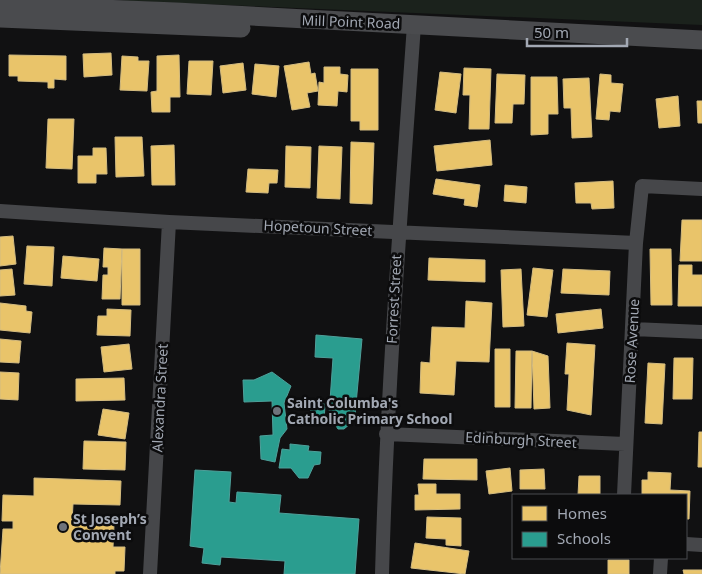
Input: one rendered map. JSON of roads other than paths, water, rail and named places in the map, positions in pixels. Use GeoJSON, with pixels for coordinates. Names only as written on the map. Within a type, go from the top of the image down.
{"type":"FeatureCollection","features":[{"type":"Feature","properties":{"kind":"main road","name":"Mill Point Road"},"geometry":{"type":"LineString","coordinates":[[0,5],[414,30],[702,53]]}},
{"type":"Feature","properties":{"kind":"main road","name":"Mill Point Road"},"geometry":{"type":"LineString","coordinates":[[0,18],[702,40]]}},
{"type":"Feature","properties":{"kind":"street","name":"Forrest Street"},"geometry":{"type":"LineString","coordinates":[[382,574],[386,434],[398,232],[414,30]]}},
{"type":"Feature","properties":{"kind":"street","name":"Rose Avenue"},"geometry":{"type":"LineString","coordinates":[[624,494],[636,243],[642,186],[702,189]]}},
{"type":"Feature","properties":{"kind":"street","name":"Hopetoun Street"},"geometry":{"type":"LineString","coordinates":[[0,211],[169,222],[636,243]]}},
{"type":"Feature","properties":{"kind":"street","name":"Alexandra Street"},"geometry":{"type":"LineString","coordinates":[[150,574],[169,222]]}},
{"type":"Feature","properties":{"kind":"street"},"geometry":{"type":"LineString","coordinates":[[633,328],[702,332]]}},
{"type":"Feature","properties":{"kind":"street","name":"Edinburgh Street"},"geometry":{"type":"LineString","coordinates":[[386,434],[625,444]]}},
{"type":"Feature","properties":{"kind":"street"},"geometry":{"type":"LineString","coordinates":[[687,544],[702,545]]}},
{"type":"Feature","properties":{"kind":"street"},"geometry":{"type":"LineString","coordinates":[[660,574],[661,559]]}},
{"type":"Feature","properties":{"kind":"place","name":"Saint Columba's Catholic Primary School"},"geometry":{"type":"Point","coordinates":[277,411]}},
{"type":"Feature","properties":{"kind":"place","name":"St Joseph’s Convent"},"geometry":{"type":"Point","coordinates":[63,527]}}]}
